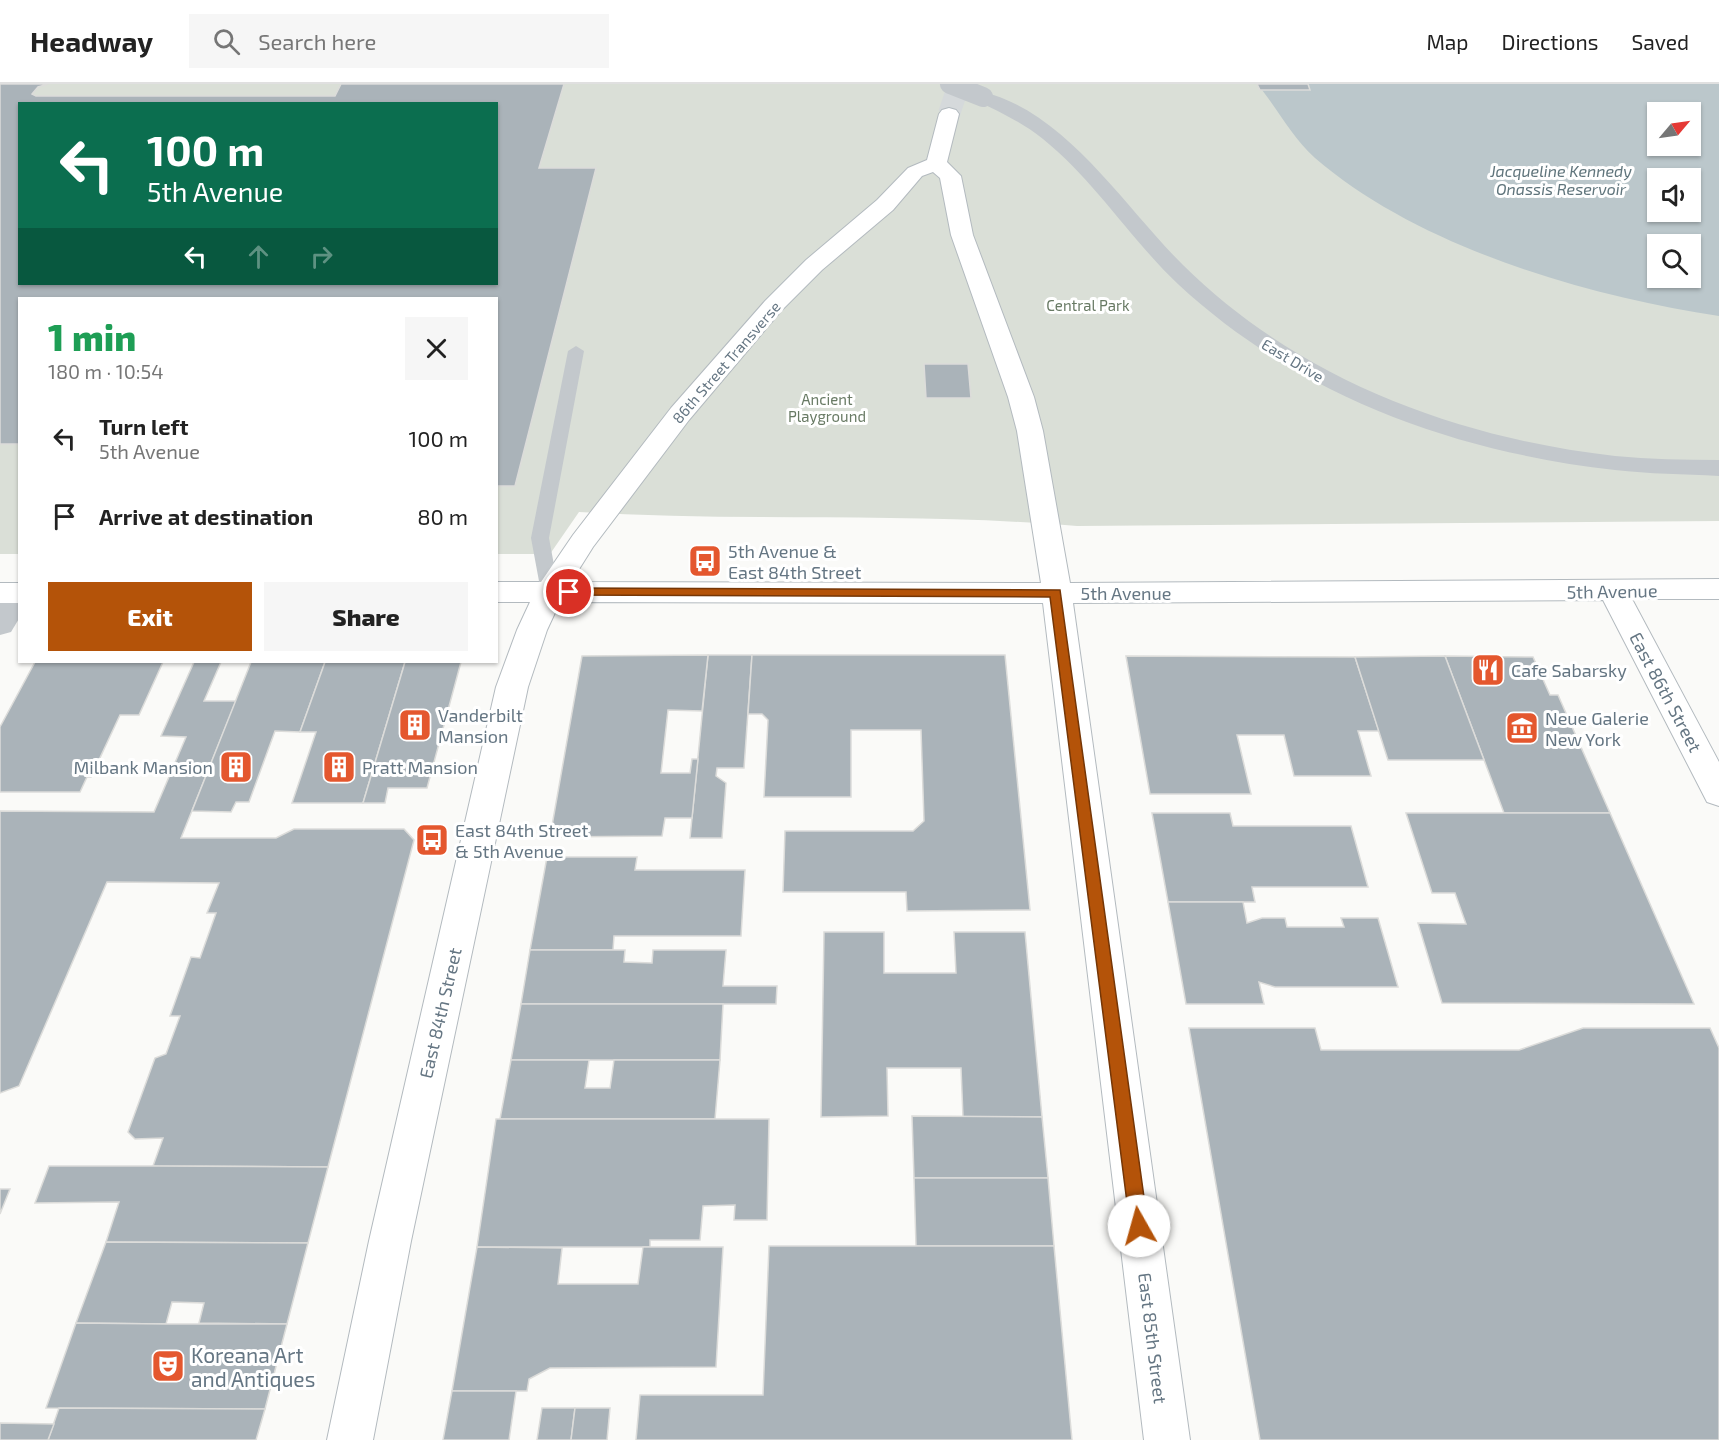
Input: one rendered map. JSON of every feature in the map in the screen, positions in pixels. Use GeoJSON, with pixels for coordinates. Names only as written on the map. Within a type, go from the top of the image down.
{"type":"FeatureCollection","features":[{"type":"Feature","properties":{"kind":"main road"},"geometry":{"type":"LineString","coordinates":[[949,114],[936,164],[950,176],[962,235],[1021,397],[1036,465],[1056,593]]}},
{"type":"Feature","properties":{"kind":"main road","name":"86th Street Transverse"},"geometry":{"type":"LineString","coordinates":[[549,592],[583,541],[673,423],[773,306],[831,250],[885,205],[915,172],[936,164]]}},
{"type":"Feature","properties":{"kind":"main road","name":"5th Avenue"},"geometry":{"type":"LineString","coordinates":[[498,592],[1056,593],[1719,590]]}},
{"type":"Feature","properties":{"kind":"main road","name":"East 86th Street"},"geometry":{"type":"LineString","coordinates":[[1613,591],[1719,793]]}},
{"type":"Feature","properties":{"kind":"main road","name":"East 84th Street"},"geometry":{"type":"LineString","coordinates":[[350,1440],[390,1241],[512,687],[532,630],[549,592]]}},
{"type":"Feature","properties":{"kind":"main road"},"geometry":{"type":"LineString","coordinates":[[0,593],[18,593]]}},
{"type":"Feature","properties":{"kind":"main road","name":"East 85th Street"},"geometry":{"type":"LineString","coordinates":[[1056,593],[1167,1440]]}},
{"type":"Feature","properties":{"kind":"street","name":"East Drive"},"geometry":{"type":"LineString","coordinates":[[950,84],[1025,118],[1061,145],[1167,262],[1212,305],[1262,342],[1324,380],[1437,424],[1528,449],[1612,462],[1719,468]]}},
{"type":"Feature","properties":{"kind":"street"},"geometry":{"type":"LineString","coordinates":[[0,625],[18,595]]}},
{"type":"Feature","properties":{"kind":"lane"},"geometry":{"type":"LineString","coordinates":[[549,592],[540,538],[576,351]]}},
{"type":"Feature","properties":{"kind":"green space","name":"Central Park"},"geometry":{"type":"Polygon","coordinates":[[[0,84],[1719,84],[1719,521],[1077,526],[953,519],[641,515],[579,512],[550,554],[498,554],[498,297],[18,297],[18,554],[0,554],[0,84]]]}},
{"type":"Feature","properties":{"kind":"water","name":"Jacqueline Kennedy Onassis Reservoir"},"geometry":{"type":"Polygon","coordinates":[[[1308,84],[1719,84],[1719,316],[1668,307],[1560,281],[1453,242],[1356,190],[1315,158],[1293,134],[1262,90],[1310,90],[1308,84]]]}},
{"type":"Feature","properties":{"kind":"building"},"geometry":{"type":"Polygon","coordinates":[[[0,84],[48,84],[38,87],[32,94],[36,96],[335,96],[341,84],[564,84],[539,168],[596,168],[515,486],[498,486],[498,297],[18,297],[18,444],[0,444],[0,84]]]}},
{"type":"Feature","properties":{"kind":"building"},"geometry":{"type":"Polygon","coordinates":[[[1257,84],[1308,84],[1310,90],[1260,90],[1257,84]]]}},
{"type":"Feature","properties":{"kind":"building"},"geometry":{"type":"Polygon","coordinates":[[[924,364],[968,364],[971,398],[926,398],[924,364]]]}},
{"type":"Feature","properties":{"kind":"building"},"geometry":{"type":"Polygon","coordinates":[[[708,655],[752,655],[744,768],[717,768],[716,776],[726,783],[722,838],[690,838],[708,655]]]}},
{"type":"Feature","properties":{"kind":"building"},"geometry":{"type":"Polygon","coordinates":[[[708,655],[702,711],[668,710],[661,773],[690,773],[692,759],[698,759],[692,818],[665,818],[662,836],[550,837],[582,656],[708,655]]]}},
{"type":"Feature","properties":{"kind":"building"},"geometry":{"type":"Polygon","coordinates":[[[752,655],[1005,655],[1030,910],[907,911],[906,892],[783,892],[785,831],[913,831],[924,821],[921,730],[851,730],[851,797],[764,797],[768,720],[762,714],[748,714],[752,655]]]}},
{"type":"Feature","properties":{"kind":"building"},"geometry":{"type":"Polygon","coordinates":[[[1126,656],[1355,657],[1379,731],[1358,731],[1371,776],[1294,776],[1284,735],[1237,735],[1251,794],[1150,794],[1126,656]]]}},
{"type":"Feature","properties":{"kind":"building","name":"Neue Galerie New York"},"geometry":{"type":"Polygon","coordinates":[[[1445,656],[1533,657],[1550,695],[1558,695],[1610,813],[1504,813],[1445,656]]]}},
{"type":"Feature","properties":{"kind":"building"},"geometry":{"type":"Polygon","coordinates":[[[1445,656],[1484,760],[1388,760],[1355,657],[1445,656]]]}},
{"type":"Feature","properties":{"kind":"building"},"geometry":{"type":"Polygon","coordinates":[[[34,663],[163,663],[139,715],[120,715],[91,777],[87,777],[80,792],[0,792],[0,727],[34,663]]]}},
{"type":"Feature","properties":{"kind":"building"},"geometry":{"type":"Polygon","coordinates":[[[194,663],[221,663],[204,701],[236,701],[181,838],[276,838],[294,829],[404,829],[414,840],[328,1167],[153,1166],[163,1138],[135,1139],[128,1132],[155,1058],[166,1054],[180,1016],[170,1016],[191,957],[200,958],[216,913],[207,913],[219,883],[107,882],[19,1086],[0,1093],[0,811],[154,812],[186,737],[161,736],[194,663]]]}},
{"type":"Feature","properties":{"kind":"building","name":"Milbank Mansion"},"geometry":{"type":"Polygon","coordinates":[[[251,663],[325,663],[300,732],[275,731],[249,802],[236,802],[231,812],[192,811],[251,663]]]}},
{"type":"Feature","properties":{"kind":"building","name":"Pratt Mansion"},"geometry":{"type":"Polygon","coordinates":[[[325,663],[405,663],[363,803],[292,803],[316,732],[300,732],[325,663]]]}},
{"type":"Feature","properties":{"kind":"building","name":"Vanderbilt Mansion"},"geometry":{"type":"Polygon","coordinates":[[[405,663],[461,663],[427,788],[388,788],[385,803],[363,803],[405,663]]]}},
{"type":"Feature","properties":{"kind":"building"},"geometry":{"type":"Polygon","coordinates":[[[1152,813],[1230,813],[1233,826],[1351,826],[1368,887],[1252,887],[1255,902],[1168,902],[1152,813]]]}},
{"type":"Feature","properties":{"kind":"building"},"geometry":{"type":"Polygon","coordinates":[[[1406,813],[1610,813],[1694,1004],[1442,1003],[1418,923],[1466,924],[1455,893],[1432,893],[1406,813]]]}},
{"type":"Feature","properties":{"kind":"building"},"geometry":{"type":"Polygon","coordinates":[[[547,857],[637,857],[635,870],[745,870],[741,936],[614,936],[613,950],[530,950],[547,857]]]}},
{"type":"Feature","properties":{"kind":"building"},"geometry":{"type":"Polygon","coordinates":[[[1168,902],[1243,902],[1247,923],[1262,918],[1285,918],[1287,927],[1344,927],[1341,918],[1378,918],[1398,987],[1275,987],[1259,982],[1264,1004],[1186,1004],[1168,902]]]}},
{"type":"Feature","properties":{"kind":"building"},"geometry":{"type":"Polygon","coordinates":[[[824,932],[884,932],[884,973],[956,973],[954,932],[1025,932],[1042,1117],[963,1117],[961,1068],[887,1068],[888,1116],[821,1117],[824,932]]]}},
{"type":"Feature","properties":{"kind":"building"},"geometry":{"type":"Polygon","coordinates":[[[530,950],[625,950],[624,962],[652,963],[653,950],[726,950],[723,986],[777,986],[776,1004],[521,1004],[530,950]]]}},
{"type":"Feature","properties":{"kind":"building"},"geometry":{"type":"Polygon","coordinates":[[[521,1004],[723,1004],[720,1060],[511,1060],[521,1004]]]}},
{"type":"Feature","properties":{"kind":"building"},"geometry":{"type":"Polygon","coordinates":[[[1189,1028],[1315,1028],[1321,1050],[1519,1050],[1583,1028],[1710,1028],[1719,1048],[1719,1440],[1260,1440],[1189,1028]]]}},
{"type":"Feature","properties":{"kind":"building"},"geometry":{"type":"Polygon","coordinates":[[[511,1060],[589,1060],[585,1088],[610,1088],[614,1060],[720,1060],[715,1119],[500,1119],[511,1060]]]}},
{"type":"Feature","properties":{"kind":"building"},"geometry":{"type":"Polygon","coordinates":[[[912,1116],[1042,1117],[1048,1178],[914,1178],[912,1116]]]}},
{"type":"Feature","properties":{"kind":"building"},"geometry":{"type":"Polygon","coordinates":[[[496,1119],[769,1119],[767,1220],[734,1220],[735,1205],[703,1206],[700,1240],[650,1240],[650,1247],[477,1247],[496,1119]]]}},
{"type":"Feature","properties":{"kind":"building"},"geometry":{"type":"Polygon","coordinates":[[[49,1166],[328,1167],[308,1243],[106,1242],[119,1202],[35,1203],[49,1166]]]}},
{"type":"Feature","properties":{"kind":"building"},"geometry":{"type":"Polygon","coordinates":[[[914,1178],[1048,1178],[1054,1246],[916,1246],[914,1178]]]}},
{"type":"Feature","properties":{"kind":"building"},"geometry":{"type":"Polygon","coordinates":[[[0,1189],[10,1189],[0,1214],[0,1189]]]}},
{"type":"Feature","properties":{"kind":"building","name":"Koreana Art and Antiques"},"geometry":{"type":"Polygon","coordinates":[[[106,1242],[308,1243],[287,1324],[199,1323],[204,1303],[172,1302],[166,1324],[76,1323],[106,1242]]]}},
{"type":"Feature","properties":{"kind":"building"},"geometry":{"type":"Polygon","coordinates":[[[769,1246],[1054,1246],[1072,1440],[636,1440],[640,1395],[763,1395],[769,1246]]]}},
{"type":"Feature","properties":{"kind":"building"},"geometry":{"type":"Polygon","coordinates":[[[477,1247],[562,1248],[558,1284],[638,1284],[643,1247],[723,1247],[716,1367],[550,1368],[529,1379],[527,1391],[452,1391],[477,1247]]]}},
{"type":"Feature","properties":{"kind":"building","name":"Koreana Art and Antiques"},"geometry":{"type":"Polygon","coordinates":[[[76,1323],[287,1324],[265,1409],[46,1408],[76,1323]]]}},
{"type":"Feature","properties":{"kind":"building"},"geometry":{"type":"Polygon","coordinates":[[[452,1391],[516,1391],[509,1440],[443,1440],[452,1391]]]}},
{"type":"Feature","properties":{"kind":"building"},"geometry":{"type":"Polygon","coordinates":[[[59,1408],[265,1409],[256,1440],[48,1440],[59,1408]]]}},
{"type":"Feature","properties":{"kind":"building"},"geometry":{"type":"Polygon","coordinates":[[[542,1408],[575,1408],[571,1440],[537,1440],[542,1408]]]}},
{"type":"Feature","properties":{"kind":"building"},"geometry":{"type":"Polygon","coordinates":[[[575,1408],[610,1408],[607,1440],[571,1440],[575,1408]]]}},
{"type":"Feature","properties":{"kind":"building"},"geometry":{"type":"Polygon","coordinates":[[[0,1423],[54,1424],[48,1440],[0,1440],[0,1423]]]}},
{"type":"Feature","properties":{"kind":"tunnel"},"geometry":{"type":"LineString","coordinates":[[949,114],[959,84]]}},
{"type":"Feature","properties":{"kind":"place","name":"5th Avenue & East 84th Street"},"geometry":{"type":"Point","coordinates":[705,561]}},
{"type":"Feature","properties":{"kind":"place","name":"Cafe Sabarsky"},"geometry":{"type":"Point","coordinates":[1488,670]}},
{"type":"Feature","properties":{"kind":"place","name":"Vanderbilt Mansion"},"geometry":{"type":"Point","coordinates":[415,725]}},
{"type":"Feature","properties":{"kind":"place","name":"Neue Galerie New York"},"geometry":{"type":"Point","coordinates":[1522,728]}},
{"type":"Feature","properties":{"kind":"place","name":"Milbank Mansion"},"geometry":{"type":"Point","coordinates":[236,767]}},
{"type":"Feature","properties":{"kind":"place","name":"Pratt Mansion"},"geometry":{"type":"Point","coordinates":[339,767]}},
{"type":"Feature","properties":{"kind":"place","name":"East 84th Street & 5th Avenue"},"geometry":{"type":"Point","coordinates":[432,840]}},
{"type":"Feature","properties":{"kind":"place","name":"Koreana Art and Antiques"},"geometry":{"type":"Point","coordinates":[168,1366]}},
{"type":"Feature","properties":{"kind":"route"},"geometry":{"type":"LineString","coordinates":[[569,592],[1056,593],[1139,1226]]}},
{"type":"Feature","properties":{"kind":"park label","name":"Ancient Playground"},"geometry":{"type":"Point","coordinates":[827,408]}}]}
